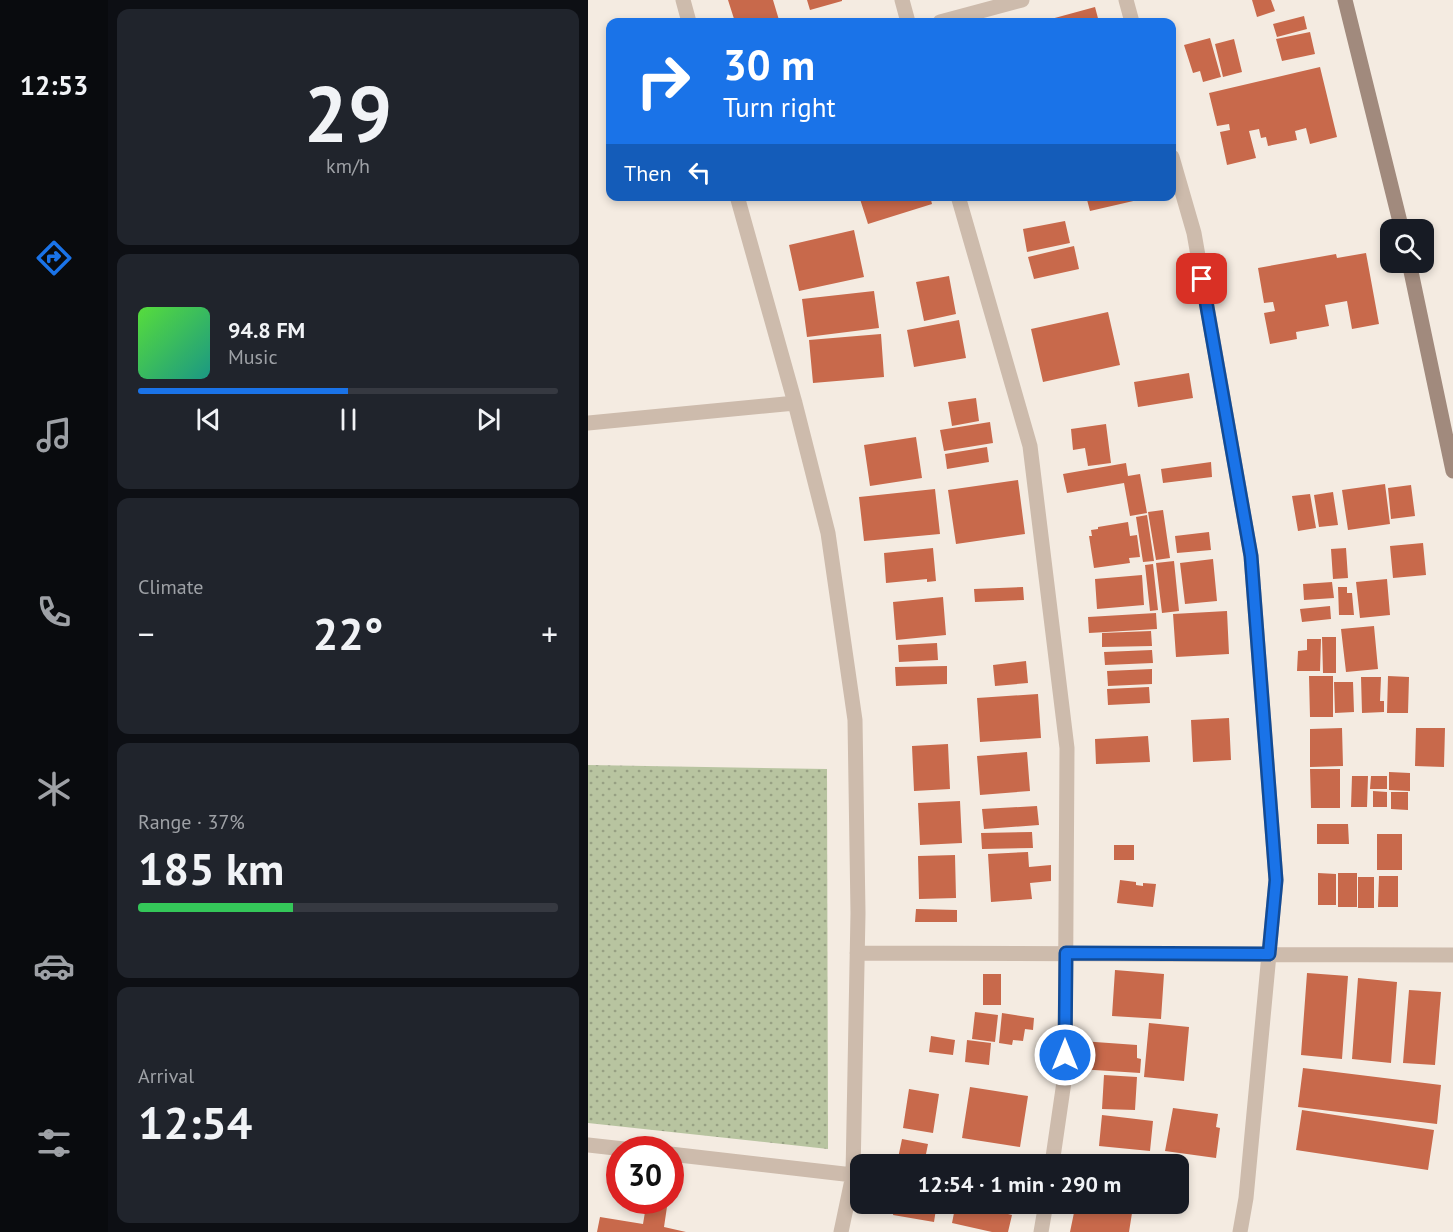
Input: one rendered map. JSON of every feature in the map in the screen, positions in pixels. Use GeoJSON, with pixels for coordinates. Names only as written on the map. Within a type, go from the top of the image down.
{"type":"FeatureCollection","features":[{"type":"Feature","properties":{"kind":"street"},"geometry":{"type":"LineString","coordinates":[[683,0],[688,18]]}},
{"type":"Feature","properties":{"kind":"street"},"geometry":{"type":"LineString","coordinates":[[902,0],[907,18]]}},
{"type":"Feature","properties":{"kind":"street"},"geometry":{"type":"LineString","coordinates":[[955,18],[1022,0]]}},
{"type":"Feature","properties":{"kind":"street"},"geometry":{"type":"LineString","coordinates":[[1126,0],[1131,18]]}},
{"type":"Feature","properties":{"kind":"street"},"geometry":{"type":"LineString","coordinates":[[1345,0],[1399,219]]}},
{"type":"Feature","properties":{"kind":"street"},"geometry":{"type":"LineString","coordinates":[[1176,171],[1194,233],[1251,556],[1276,880],[1246,1198],[1240,1232]]}},
{"type":"Feature","properties":{"kind":"street"},"geometry":{"type":"LineString","coordinates":[[738,201],[795,403],[828,533],[855,720],[857,953],[853,1154]]}},
{"type":"Feature","properties":{"kind":"street"},"geometry":{"type":"LineString","coordinates":[[959,201],[1030,446],[1067,748],[1065,1075],[1053,1154]]}},
{"type":"Feature","properties":{"kind":"street"},"geometry":{"type":"LineString","coordinates":[[1411,273],[1453,471]]}},
{"type":"Feature","properties":{"kind":"street"},"geometry":{"type":"LineString","coordinates":[[588,423],[795,403]]}},
{"type":"Feature","properties":{"kind":"street"},"geometry":{"type":"LineString","coordinates":[[857,953],[1453,955]]}},
{"type":"Feature","properties":{"kind":"street"},"geometry":{"type":"LineString","coordinates":[[588,1145],[606,1147]]}},
{"type":"Feature","properties":{"kind":"street"},"geometry":{"type":"LineString","coordinates":[[684,1156],[850,1175]]}},
{"type":"Feature","properties":{"kind":"street"},"geometry":{"type":"LineString","coordinates":[[842,1232],[850,1191]]}},
{"type":"Feature","properties":{"kind":"street"},"geometry":{"type":"LineString","coordinates":[[1041,1232],[1044,1214]]}},
{"type":"Feature","properties":{"kind":"green space"},"geometry":{"type":"Polygon","coordinates":[[[588,765],[827,769],[828,1149],[588,1123],[588,765]]]}},
{"type":"Feature","properties":{"kind":"building"},"geometry":{"type":"Polygon","coordinates":[[[728,0],[773,0],[778,18],[734,18],[728,0]]]}},
{"type":"Feature","properties":{"kind":"building"},"geometry":{"type":"Polygon","coordinates":[[[807,0],[842,0],[842,1],[810,10],[807,0]]]}},
{"type":"Feature","properties":{"kind":"building"},"geometry":{"type":"Polygon","coordinates":[[[1252,0],[1271,0],[1275,11],[1257,17],[1252,0]]]}},
{"type":"Feature","properties":{"kind":"building"},"geometry":{"type":"Polygon","coordinates":[[[1095,7],[1098,18],[1055,18],[1095,7]]]}},
{"type":"Feature","properties":{"kind":"building"},"geometry":{"type":"Polygon","coordinates":[[[1304,16],[1307,29],[1277,37],[1273,24],[1304,16]]]}},
{"type":"Feature","properties":{"kind":"building"},"geometry":{"type":"Polygon","coordinates":[[[1310,32],[1315,54],[1282,61],[1276,39],[1310,32]]]}},
{"type":"Feature","properties":{"kind":"building"},"geometry":{"type":"Polygon","coordinates":[[[1210,38],[1221,77],[1203,82],[1200,71],[1193,73],[1184,45],[1210,38]]]}},
{"type":"Feature","properties":{"kind":"building"},"geometry":{"type":"Polygon","coordinates":[[[1234,39],[1242,72],[1223,77],[1215,44],[1234,39]]]}},
{"type":"Feature","properties":{"kind":"building"},"geometry":{"type":"Polygon","coordinates":[[[1320,67],[1337,137],[1310,144],[1306,128],[1295,131],[1297,140],[1268,146],[1266,137],[1261,138],[1259,129],[1249,131],[1256,158],[1227,165],[1220,132],[1230,130],[1229,124],[1217,126],[1209,93],[1320,67]]]}},
{"type":"Feature","properties":{"kind":"building"},"geometry":{"type":"Polygon","coordinates":[[[861,201],[931,201],[932,204],[868,224],[861,201]]]}},
{"type":"Feature","properties":{"kind":"building"},"geometry":{"type":"Polygon","coordinates":[[[1087,201],[1133,201],[1090,211],[1087,201]]]}},
{"type":"Feature","properties":{"kind":"building"},"geometry":{"type":"Polygon","coordinates":[[[1065,221],[1070,243],[1027,252],[1023,229],[1065,221]]]}},
{"type":"Feature","properties":{"kind":"building"},"geometry":{"type":"Polygon","coordinates":[[[854,230],[864,277],[799,291],[789,245],[854,230]]]}},
{"type":"Feature","properties":{"kind":"building"},"geometry":{"type":"Polygon","coordinates":[[[1074,246],[1079,269],[1034,279],[1028,257],[1074,246]]]}},
{"type":"Feature","properties":{"kind":"building"},"geometry":{"type":"Polygon","coordinates":[[[1366,253],[1379,324],[1352,329],[1347,301],[1325,305],[1329,326],[1296,332],[1297,339],[1270,344],[1264,313],[1275,311],[1273,302],[1264,303],[1258,268],[1336,254],[1337,258],[1366,253]]]}},
{"type":"Feature","properties":{"kind":"building"},"geometry":{"type":"Polygon","coordinates":[[[949,276],[956,314],[924,321],[916,282],[949,276]]]}},
{"type":"Feature","properties":{"kind":"building"},"geometry":{"type":"Polygon","coordinates":[[[874,291],[879,328],[807,337],[802,299],[874,291]]]}},
{"type":"Feature","properties":{"kind":"building"},"geometry":{"type":"Polygon","coordinates":[[[1108,312],[1120,365],[1043,382],[1031,329],[1108,312]]]}},
{"type":"Feature","properties":{"kind":"building"},"geometry":{"type":"Polygon","coordinates":[[[959,320],[966,358],[914,367],[907,330],[959,320]]]}},
{"type":"Feature","properties":{"kind":"building"},"geometry":{"type":"Polygon","coordinates":[[[881,334],[884,377],[813,383],[809,340],[881,334]]]}},
{"type":"Feature","properties":{"kind":"building"},"geometry":{"type":"Polygon","coordinates":[[[1189,373],[1193,398],[1138,407],[1134,382],[1189,373]]]}},
{"type":"Feature","properties":{"kind":"building"},"geometry":{"type":"Polygon","coordinates":[[[976,398],[979,421],[952,426],[948,402],[976,398]]]}},
{"type":"Feature","properties":{"kind":"building"},"geometry":{"type":"Polygon","coordinates":[[[990,422],[993,443],[944,451],[940,430],[990,422]]]}},
{"type":"Feature","properties":{"kind":"building"},"geometry":{"type":"Polygon","coordinates":[[[1106,424],[1111,463],[1088,466],[1085,448],[1073,450],[1071,429],[1106,424]]]}},
{"type":"Feature","properties":{"kind":"building"},"geometry":{"type":"Polygon","coordinates":[[[916,437],[922,478],[870,486],[864,445],[916,437]]]}},
{"type":"Feature","properties":{"kind":"building"},"geometry":{"type":"Polygon","coordinates":[[[987,447],[989,462],[947,469],[945,454],[987,447]]]}},
{"type":"Feature","properties":{"kind":"building"},"geometry":{"type":"Polygon","coordinates":[[[1211,462],[1212,477],[1163,483],[1161,469],[1211,462]]]}},
{"type":"Feature","properties":{"kind":"building"},"geometry":{"type":"Polygon","coordinates":[[[1126,463],[1128,476],[1140,474],[1147,513],[1130,516],[1124,483],[1067,493],[1063,474],[1126,463]]]}},
{"type":"Feature","properties":{"kind":"building"},"geometry":{"type":"Polygon","coordinates":[[[1018,480],[1025,534],[956,544],[948,490],[1018,480]]]}},
{"type":"Feature","properties":{"kind":"building"},"geometry":{"type":"Polygon","coordinates":[[[1385,484],[1390,524],[1348,530],[1342,490],[1385,484]]]}},
{"type":"Feature","properties":{"kind":"building"},"geometry":{"type":"Polygon","coordinates":[[[1411,485],[1415,516],[1391,519],[1388,488],[1411,485]]]}},
{"type":"Feature","properties":{"kind":"building"},"geometry":{"type":"Polygon","coordinates":[[[935,489],[940,534],[864,541],[859,497],[935,489]]]}},
{"type":"Feature","properties":{"kind":"building"},"geometry":{"type":"Polygon","coordinates":[[[1333,492],[1338,525],[1319,527],[1314,495],[1333,492]]]}},
{"type":"Feature","properties":{"kind":"building"},"geometry":{"type":"Polygon","coordinates":[[[1310,494],[1316,528],[1298,531],[1292,496],[1310,494]]]}},
{"type":"Feature","properties":{"kind":"building"},"geometry":{"type":"Polygon","coordinates":[[[1163,510],[1170,558],[1156,560],[1148,512],[1163,510]]]}},
{"type":"Feature","properties":{"kind":"building"},"geometry":{"type":"Polygon","coordinates":[[[1147,515],[1154,561],[1143,562],[1136,517],[1147,515]]]}},
{"type":"Feature","properties":{"kind":"building"},"geometry":{"type":"Polygon","coordinates":[[[1128,522],[1130,536],[1137,535],[1140,557],[1129,558],[1130,563],[1094,568],[1089,536],[1092,536],[1091,530],[1128,522]]]}},
{"type":"Feature","properties":{"kind":"building"},"geometry":{"type":"Polygon","coordinates":[[[1209,532],[1211,550],[1177,553],[1175,536],[1209,532]]]}},
{"type":"Feature","properties":{"kind":"building"},"geometry":{"type":"Polygon","coordinates":[[[1423,543],[1426,575],[1393,578],[1390,546],[1423,543]]]}},
{"type":"Feature","properties":{"kind":"building"},"geometry":{"type":"Polygon","coordinates":[[[933,548],[936,581],[927,582],[927,579],[886,583],[884,553],[933,548]]]}},
{"type":"Feature","properties":{"kind":"building"},"geometry":{"type":"Polygon","coordinates":[[[1346,548],[1348,578],[1333,579],[1331,549],[1346,548]]]}},
{"type":"Feature","properties":{"kind":"building"},"geometry":{"type":"Polygon","coordinates":[[[1213,559],[1217,601],[1185,604],[1180,563],[1213,559]]]}},
{"type":"Feature","properties":{"kind":"building"},"geometry":{"type":"Polygon","coordinates":[[[1174,561],[1179,611],[1162,613],[1156,563],[1174,561]]]}},
{"type":"Feature","properties":{"kind":"building"},"geometry":{"type":"Polygon","coordinates":[[[1153,564],[1158,610],[1150,611],[1145,565],[1153,564]]]}},
{"type":"Feature","properties":{"kind":"building"},"geometry":{"type":"Polygon","coordinates":[[[1142,575],[1144,605],[1097,609],[1095,579],[1142,575]]]}},
{"type":"Feature","properties":{"kind":"building"},"geometry":{"type":"Polygon","coordinates":[[[1387,579],[1390,615],[1360,618],[1356,582],[1387,579]]]}},
{"type":"Feature","properties":{"kind":"building"},"geometry":{"type":"Polygon","coordinates":[[[1332,582],[1334,598],[1304,600],[1303,584],[1332,582]]]}},
{"type":"Feature","properties":{"kind":"building"},"geometry":{"type":"Polygon","coordinates":[[[1023,587],[1024,600],[975,602],[974,589],[1023,587]]]}},
{"type":"Feature","properties":{"kind":"building"},"geometry":{"type":"Polygon","coordinates":[[[1338,587],[1347,587],[1347,593],[1352,593],[1354,615],[1339,615],[1338,587]]]}},
{"type":"Feature","properties":{"kind":"building"},"geometry":{"type":"Polygon","coordinates":[[[943,597],[946,635],[896,640],[893,602],[943,597]]]}},
{"type":"Feature","properties":{"kind":"building"},"geometry":{"type":"Polygon","coordinates":[[[1330,606],[1331,619],[1302,622],[1300,609],[1330,606]]]}},
{"type":"Feature","properties":{"kind":"building"},"geometry":{"type":"Polygon","coordinates":[[[1227,611],[1229,654],[1176,657],[1173,614],[1227,611]]]}},
{"type":"Feature","properties":{"kind":"building"},"geometry":{"type":"Polygon","coordinates":[[[1156,613],[1157,629],[1089,633],[1088,617],[1156,613]]]}},
{"type":"Feature","properties":{"kind":"building"},"geometry":{"type":"Polygon","coordinates":[[[1374,626],[1378,669],[1346,672],[1341,629],[1374,626]]]}},
{"type":"Feature","properties":{"kind":"building"},"geometry":{"type":"Polygon","coordinates":[[[1151,631],[1152,646],[1102,647],[1102,633],[1151,631]]]}},
{"type":"Feature","properties":{"kind":"building"},"geometry":{"type":"Polygon","coordinates":[[[1322,637],[1336,637],[1336,673],[1323,673],[1322,637]]]}},
{"type":"Feature","properties":{"kind":"building"},"geometry":{"type":"Polygon","coordinates":[[[1307,639],[1321,639],[1320,671],[1297,671],[1298,651],[1307,650],[1307,639]]]}},
{"type":"Feature","properties":{"kind":"building"},"geometry":{"type":"Polygon","coordinates":[[[937,643],[938,660],[899,662],[898,645],[937,643]]]}},
{"type":"Feature","properties":{"kind":"building"},"geometry":{"type":"Polygon","coordinates":[[[1152,650],[1153,663],[1105,665],[1104,652],[1152,650]]]}},
{"type":"Feature","properties":{"kind":"building"},"geometry":{"type":"Polygon","coordinates":[[[1026,661],[1028,683],[995,686],[993,665],[1026,661]]]}},
{"type":"Feature","properties":{"kind":"building"},"geometry":{"type":"Polygon","coordinates":[[[947,666],[947,684],[896,686],[895,667],[947,666]]]}},
{"type":"Feature","properties":{"kind":"building"},"geometry":{"type":"Polygon","coordinates":[[[1152,669],[1152,684],[1108,686],[1107,671],[1152,669]]]}},
{"type":"Feature","properties":{"kind":"building"},"geometry":{"type":"Polygon","coordinates":[[[1309,676],[1333,676],[1333,717],[1310,717],[1309,676]]]}},
{"type":"Feature","properties":{"kind":"building"},"geometry":{"type":"Polygon","coordinates":[[[1388,676],[1409,677],[1408,713],[1387,713],[1388,676]]]}},
{"type":"Feature","properties":{"kind":"building"},"geometry":{"type":"Polygon","coordinates":[[[1361,677],[1381,677],[1380,701],[1384,701],[1384,712],[1362,713],[1361,677]]]}},
{"type":"Feature","properties":{"kind":"building"},"geometry":{"type":"Polygon","coordinates":[[[1334,682],[1353,682],[1354,712],[1335,713],[1334,682]]]}},
{"type":"Feature","properties":{"kind":"building"},"geometry":{"type":"Polygon","coordinates":[[[1149,687],[1150,703],[1108,705],[1107,689],[1149,687]]]}},
{"type":"Feature","properties":{"kind":"building"},"geometry":{"type":"Polygon","coordinates":[[[1038,694],[1041,738],[980,742],[977,698],[1038,694]]]}},
{"type":"Feature","properties":{"kind":"building"},"geometry":{"type":"Polygon","coordinates":[[[1229,718],[1231,760],[1193,762],[1191,720],[1229,718]]]}},
{"type":"Feature","properties":{"kind":"building"},"geometry":{"type":"Polygon","coordinates":[[[1342,728],[1343,766],[1310,767],[1310,729],[1342,728]]]}},
{"type":"Feature","properties":{"kind":"building"},"geometry":{"type":"Polygon","coordinates":[[[1416,728],[1445,728],[1444,767],[1415,766],[1416,728]]]}},
{"type":"Feature","properties":{"kind":"building"},"geometry":{"type":"Polygon","coordinates":[[[1148,736],[1150,762],[1096,764],[1095,739],[1148,736]]]}},
{"type":"Feature","properties":{"kind":"building"},"geometry":{"type":"Polygon","coordinates":[[[948,744],[950,789],[914,791],[912,746],[948,744]]]}},
{"type":"Feature","properties":{"kind":"building"},"geometry":{"type":"Polygon","coordinates":[[[1027,752],[1030,791],[980,795],[977,756],[1027,752]]]}},
{"type":"Feature","properties":{"kind":"building"},"geometry":{"type":"Polygon","coordinates":[[[1310,769],[1340,769],[1340,808],[1311,808],[1310,769]]]}},
{"type":"Feature","properties":{"kind":"building"},"geometry":{"type":"Polygon","coordinates":[[[1389,772],[1410,773],[1410,791],[1389,790],[1389,772]]]}},
{"type":"Feature","properties":{"kind":"building"},"geometry":{"type":"Polygon","coordinates":[[[1352,776],[1368,776],[1367,807],[1351,807],[1352,776]]]}},
{"type":"Feature","properties":{"kind":"building"},"geometry":{"type":"Polygon","coordinates":[[[1371,776],[1387,776],[1387,789],[1370,789],[1371,776]]]}},
{"type":"Feature","properties":{"kind":"building"},"geometry":{"type":"Polygon","coordinates":[[[1373,791],[1387,792],[1387,807],[1373,807],[1373,791]]]}},
{"type":"Feature","properties":{"kind":"building"},"geometry":{"type":"Polygon","coordinates":[[[1391,792],[1408,792],[1408,810],[1391,809],[1391,792]]]}},
{"type":"Feature","properties":{"kind":"building"},"geometry":{"type":"Polygon","coordinates":[[[960,801],[962,843],[920,845],[918,803],[960,801]]]}},
{"type":"Feature","properties":{"kind":"building"},"geometry":{"type":"Polygon","coordinates":[[[1037,806],[1039,825],[984,829],[982,809],[1037,806]]]}},
{"type":"Feature","properties":{"kind":"building"},"geometry":{"type":"Polygon","coordinates":[[[1317,824],[1348,824],[1349,844],[1317,844],[1317,824]]]}},
{"type":"Feature","properties":{"kind":"building"},"geometry":{"type":"Polygon","coordinates":[[[1032,832],[1033,848],[982,849],[981,833],[1032,832]]]}},
{"type":"Feature","properties":{"kind":"building"},"geometry":{"type":"Polygon","coordinates":[[[1377,834],[1402,834],[1402,870],[1377,870],[1377,834]]]}},
{"type":"Feature","properties":{"kind":"building"},"geometry":{"type":"Polygon","coordinates":[[[1114,845],[1134,845],[1134,860],[1114,860],[1114,845]]]}},
{"type":"Feature","properties":{"kind":"building"},"geometry":{"type":"Polygon","coordinates":[[[1028,852],[1029,867],[1051,865],[1051,881],[1030,883],[1032,899],[991,902],[988,854],[1028,852]]]}},
{"type":"Feature","properties":{"kind":"building"},"geometry":{"type":"Polygon","coordinates":[[[955,855],[956,898],[919,899],[918,856],[955,855]]]}},
{"type":"Feature","properties":{"kind":"building"},"geometry":{"type":"Polygon","coordinates":[[[1318,873],[1336,874],[1336,905],[1318,905],[1318,873]]]}},
{"type":"Feature","properties":{"kind":"building"},"geometry":{"type":"Polygon","coordinates":[[[1338,873],[1357,873],[1357,907],[1338,907],[1338,873]]]}},
{"type":"Feature","properties":{"kind":"building"},"geometry":{"type":"Polygon","coordinates":[[[1379,876],[1398,876],[1398,907],[1378,907],[1379,876]]]}},
{"type":"Feature","properties":{"kind":"building"},"geometry":{"type":"Polygon","coordinates":[[[1358,877],[1374,877],[1374,908],[1358,908],[1358,877]]]}},
{"type":"Feature","properties":{"kind":"building"},"geometry":{"type":"Polygon","coordinates":[[[1120,880],[1136,882],[1136,885],[1143,886],[1143,883],[1156,884],[1153,907],[1117,903],[1120,880]]]}},
{"type":"Feature","properties":{"kind":"building"},"geometry":{"type":"Polygon","coordinates":[[[916,909],[957,910],[957,922],[915,922],[916,909]]]}},
{"type":"Feature","properties":{"kind":"building"},"geometry":{"type":"Polygon","coordinates":[[[1115,970],[1164,974],[1161,1019],[1112,1016],[1115,970]]]}},
{"type":"Feature","properties":{"kind":"building"},"geometry":{"type":"Polygon","coordinates":[[[1307,973],[1348,976],[1342,1059],[1301,1055],[1307,973]]]}},
{"type":"Feature","properties":{"kind":"building"},"geometry":{"type":"Polygon","coordinates":[[[983,974],[1001,974],[1001,1005],[983,1005],[983,974]]]}},
{"type":"Feature","properties":{"kind":"building"},"geometry":{"type":"Polygon","coordinates":[[[1358,978],[1397,982],[1391,1063],[1352,1059],[1358,978]]]}},
{"type":"Feature","properties":{"kind":"building"},"geometry":{"type":"Polygon","coordinates":[[[1409,990],[1441,992],[1435,1065],[1403,1063],[1409,990]]]}},
{"type":"Feature","properties":{"kind":"building"},"geometry":{"type":"Polygon","coordinates":[[[975,1012],[998,1015],[995,1042],[972,1039],[975,1012]]]}},
{"type":"Feature","properties":{"kind":"building"},"geometry":{"type":"Polygon","coordinates":[[[1002,1013],[1034,1018],[1033,1030],[1025,1029],[1023,1041],[1013,1040],[1012,1045],[999,1043],[1002,1013]]]}},
{"type":"Feature","properties":{"kind":"building"},"geometry":{"type":"Polygon","coordinates":[[[1149,1023],[1189,1027],[1184,1081],[1144,1077],[1149,1023]]]}},
{"type":"Feature","properties":{"kind":"building"},"geometry":{"type":"Polygon","coordinates":[[[931,1036],[955,1040],[953,1055],[929,1052],[931,1036]]]}},
{"type":"Feature","properties":{"kind":"building"},"geometry":{"type":"Polygon","coordinates":[[[967,1040],[991,1043],[989,1065],[965,1062],[967,1040]]]}},
{"type":"Feature","properties":{"kind":"building"},"geometry":{"type":"Polygon","coordinates":[[[1081,1041],[1137,1045],[1137,1058],[1141,1059],[1140,1073],[1079,1069],[1081,1041]]]}},
{"type":"Feature","properties":{"kind":"building"},"geometry":{"type":"Polygon","coordinates":[[[1303,1068],[1441,1085],[1437,1124],[1298,1107],[1303,1068]]]}},
{"type":"Feature","properties":{"kind":"building"},"geometry":{"type":"Polygon","coordinates":[[[1104,1075],[1137,1077],[1135,1110],[1102,1109],[1104,1075]]]}},
{"type":"Feature","properties":{"kind":"building"},"geometry":{"type":"Polygon","coordinates":[[[970,1087],[1028,1096],[1020,1147],[962,1138],[970,1087]]]}},
{"type":"Feature","properties":{"kind":"building"},"geometry":{"type":"Polygon","coordinates":[[[909,1089],[939,1094],[933,1133],[903,1128],[909,1089]]]}},
{"type":"Feature","properties":{"kind":"building"},"geometry":{"type":"Polygon","coordinates":[[[1173,1108],[1218,1114],[1216,1127],[1220,1128],[1216,1158],[1165,1151],[1173,1108]]]}},
{"type":"Feature","properties":{"kind":"building"},"geometry":{"type":"Polygon","coordinates":[[[1302,1110],[1434,1130],[1428,1170],[1296,1150],[1302,1110]]]}},
{"type":"Feature","properties":{"kind":"building"},"geometry":{"type":"Polygon","coordinates":[[[1102,1115],[1153,1121],[1150,1151],[1099,1146],[1102,1115]]]}},
{"type":"Feature","properties":{"kind":"building"},"geometry":{"type":"Polygon","coordinates":[[[902,1139],[928,1144],[926,1154],[899,1154],[902,1139]]]}},
{"type":"Feature","properties":{"kind":"building"},"geometry":{"type":"Polygon","coordinates":[[[645,1214],[666,1214],[664,1227],[686,1232],[597,1232],[600,1217],[643,1224],[645,1214]]]}},
{"type":"Feature","properties":{"kind":"building"},"geometry":{"type":"Polygon","coordinates":[[[893,1214],[935,1214],[934,1222],[893,1214]]]}},
{"type":"Feature","properties":{"kind":"building"},"geometry":{"type":"Polygon","coordinates":[[[954,1214],[1012,1215],[1008,1232],[992,1232],[952,1223],[954,1214]]]}},
{"type":"Feature","properties":{"kind":"building"},"geometry":{"type":"Polygon","coordinates":[[[1074,1214],[1132,1214],[1129,1232],[1070,1232],[1074,1214]]]}},
{"type":"Feature","properties":{"kind":"route"},"geometry":{"type":"LineString","coordinates":[[1065,1055],[1066,953],[1269,954],[1276,880],[1251,556],[1202,279]]}}]}
